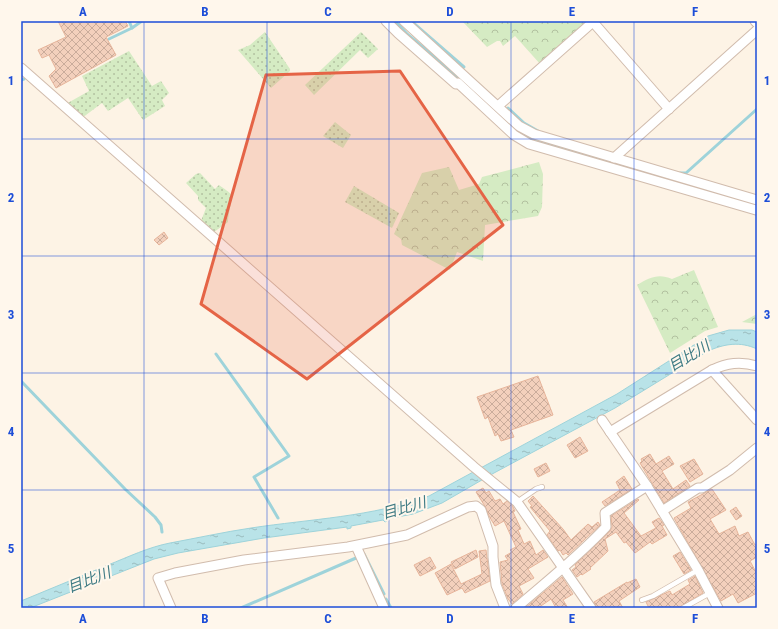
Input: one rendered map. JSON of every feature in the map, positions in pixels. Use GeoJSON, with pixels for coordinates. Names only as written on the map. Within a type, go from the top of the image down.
{"type":"FeatureCollection","features":[{"type":"Feature","properties":{"kind":"street"},"geometry":{"type":"LineString","coordinates":[[386,21],[514,135],[529,144],[757,209]]}},
{"type":"Feature","properties":{"kind":"street"},"geometry":{"type":"LineString","coordinates":[[404,21],[519,126],[534,134],[757,200]]}},
{"type":"Feature","properties":{"kind":"street"},"geometry":{"type":"LineString","coordinates":[[498,106],[593,21],[669,108]]}},
{"type":"Feature","properties":{"kind":"street"},"geometry":{"type":"LineString","coordinates":[[614,158],[757,30]]}},
{"type":"Feature","properties":{"kind":"street"},"geometry":{"type":"LineString","coordinates":[[21,68],[474,467],[517,502],[591,608]]}},
{"type":"Feature","properties":{"kind":"street"},"geometry":{"type":"LineString","coordinates":[[456,84],[465,76]]}},
{"type":"Feature","properties":{"kind":"street"},"geometry":{"type":"LineString","coordinates":[[610,432],[722,365],[734,362],[748,363],[757,366]]}},
{"type":"Feature","properties":{"kind":"street"},"geometry":{"type":"LineString","coordinates":[[712,370],[757,420]]}},
{"type":"Feature","properties":{"kind":"street"},"geometry":{"type":"LineString","coordinates":[[602,420],[647,486],[698,570],[718,608]]}},
{"type":"Feature","properties":{"kind":"street"},"geometry":{"type":"LineString","coordinates":[[662,511],[730,470],[757,448]]}},
{"type":"Feature","properties":{"kind":"street"},"geometry":{"type":"LineString","coordinates":[[516,608],[563,568],[606,527],[605,512],[647,486]]}},
{"type":"Feature","properties":{"kind":"street"},"geometry":{"type":"LineString","coordinates":[[171,608],[158,578],[175,573],[244,560],[356,546],[408,535],[468,507],[476,506],[481,510],[493,546],[496,585],[506,608]]}},
{"type":"Feature","properties":{"kind":"street"},"geometry":{"type":"LineString","coordinates":[[356,546],[384,608]]}},
{"type":"Feature","properties":{"kind":"lane"},"geometry":{"type":"LineString","coordinates":[[517,502],[536,489],[542,487]]}},
{"type":"Feature","properties":{"kind":"lane"},"geometry":{"type":"LineString","coordinates":[[642,600],[653,596],[698,570]]}},
{"type":"Feature","properties":{"kind":"lane"},"geometry":{"type":"LineString","coordinates":[[683,608],[710,593]]}},
{"type":"Feature","properties":{"kind":"highlighted area"},"geometry":{"type":"Polygon","coordinates":[[[400,71],[503,225],[307,379],[201,304],[266,75],[400,71]]]}},
{"type":"Feature","properties":{"kind":"green space"},"geometry":{"type":"Polygon","coordinates":[[[462,21],[590,21],[541,65],[515,36],[503,46],[500,41],[497,41],[487,47],[462,21]]]}},
{"type":"Feature","properties":{"kind":"green space"},"geometry":{"type":"Polygon","coordinates":[[[265,32],[290,69],[290,71],[271,88],[238,50],[250,45],[265,32]]]}},
{"type":"Feature","properties":{"kind":"green space"},"geometry":{"type":"Polygon","coordinates":[[[361,32],[378,49],[368,58],[360,50],[314,95],[305,85],[361,32]]]}},
{"type":"Feature","properties":{"kind":"green space"},"geometry":{"type":"Polygon","coordinates":[[[129,51],[152,86],[161,81],[169,93],[162,100],[165,106],[143,120],[128,98],[108,111],[102,103],[82,118],[66,104],[89,91],[82,76],[129,51]]]}},
{"type":"Feature","properties":{"kind":"green space"},"geometry":{"type":"Polygon","coordinates":[[[335,122],[351,135],[343,148],[323,136],[335,122]]]}},
{"type":"Feature","properties":{"kind":"green space"},"geometry":{"type":"Polygon","coordinates":[[[539,162],[543,174],[542,207],[538,216],[485,225],[483,261],[457,252],[450,270],[402,245],[401,239],[394,234],[422,173],[449,167],[459,190],[479,184],[482,177],[539,162]]]}},
{"type":"Feature","properties":{"kind":"green space"},"geometry":{"type":"Polygon","coordinates":[[[200,173],[215,189],[219,185],[232,196],[228,222],[214,232],[201,221],[206,208],[198,200],[198,196],[186,183],[196,174],[200,173]]]}},
{"type":"Feature","properties":{"kind":"green space"},"geometry":{"type":"Polygon","coordinates":[[[354,186],[399,213],[392,228],[345,202],[354,186]]]}},
{"type":"Feature","properties":{"kind":"green space"},"geometry":{"type":"Polygon","coordinates":[[[694,270],[718,327],[705,331],[670,353],[637,285],[654,277],[662,276],[672,279],[694,270]]]}},
{"type":"Feature","properties":{"kind":"green space"},"geometry":{"type":"Polygon","coordinates":[[[757,314],[757,324],[742,322],[757,314]]]}},
{"type":"Feature","properties":{"kind":"water","name":"目比川"},"geometry":{"type":"Polygon","coordinates":[[[729,330],[752,330],[757,332],[757,349],[744,345],[732,344],[708,351],[615,408],[494,473],[442,503],[413,514],[387,519],[385,522],[383,520],[351,526],[351,528],[347,529],[347,527],[264,538],[178,553],[154,559],[30,608],[21,608],[21,601],[146,550],[162,545],[210,535],[385,509],[429,496],[617,394],[708,336],[729,330]]]}},
{"type":"Feature","properties":{"kind":"building"},"geometry":{"type":"Polygon","coordinates":[[[58,21],[125,21],[128,26],[106,37],[116,55],[56,88],[49,76],[56,69],[49,55],[42,58],[38,50],[66,37],[58,21]]]}},
{"type":"Feature","properties":{"kind":"building"},"geometry":{"type":"Polygon","coordinates":[[[164,232],[168,238],[159,245],[154,240],[164,232]]]}},
{"type":"Feature","properties":{"kind":"building"},"geometry":{"type":"Polygon","coordinates":[[[538,376],[553,415],[511,430],[514,437],[501,441],[498,434],[495,436],[488,417],[485,419],[477,397],[538,376]]]}},
{"type":"Feature","properties":{"kind":"building"},"geometry":{"type":"Polygon","coordinates":[[[580,437],[588,451],[575,458],[567,445],[580,437]]]}},
{"type":"Feature","properties":{"kind":"building"},"geometry":{"type":"Polygon","coordinates":[[[650,454],[656,464],[669,456],[674,464],[662,471],[673,489],[686,480],[690,486],[664,503],[640,463],[642,461],[641,459],[650,454]]]}},
{"type":"Feature","properties":{"kind":"building"},"geometry":{"type":"Polygon","coordinates":[[[694,459],[703,474],[690,482],[680,466],[694,459]]]}},
{"type":"Feature","properties":{"kind":"building"},"geometry":{"type":"Polygon","coordinates":[[[546,463],[550,471],[538,477],[534,469],[546,463]]]}},
{"type":"Feature","properties":{"kind":"building"},"geometry":{"type":"Polygon","coordinates":[[[624,476],[632,489],[605,506],[602,502],[620,490],[616,482],[624,476]]]}},
{"type":"Feature","properties":{"kind":"building"},"geometry":{"type":"Polygon","coordinates":[[[483,488],[486,493],[489,491],[495,501],[500,499],[503,504],[507,501],[512,505],[515,511],[513,512],[521,529],[518,530],[524,544],[530,541],[536,555],[543,550],[548,557],[528,569],[534,578],[519,586],[523,594],[512,604],[508,599],[502,584],[500,562],[508,560],[505,556],[512,552],[510,550],[516,547],[504,521],[495,526],[489,516],[476,492],[483,488]]]}},
{"type":"Feature","properties":{"kind":"building"},"geometry":{"type":"Polygon","coordinates":[[[712,489],[726,510],[710,519],[719,534],[735,526],[739,536],[748,532],[755,545],[757,544],[757,557],[750,561],[757,574],[757,593],[738,603],[733,594],[721,601],[674,518],[691,508],[688,502],[712,489]]]}},
{"type":"Feature","properties":{"kind":"building"},"geometry":{"type":"Polygon","coordinates":[[[533,496],[571,540],[588,524],[592,527],[598,522],[600,525],[568,555],[566,553],[563,555],[560,550],[558,551],[547,535],[550,531],[530,507],[532,506],[528,501],[533,496]]]}},
{"type":"Feature","properties":{"kind":"building"},"geometry":{"type":"Polygon","coordinates":[[[638,499],[639,500],[624,513],[641,536],[656,528],[652,522],[659,518],[664,525],[662,526],[667,535],[652,544],[650,542],[635,553],[626,542],[624,543],[616,532],[605,539],[608,551],[590,568],[591,569],[577,577],[572,570],[576,567],[575,565],[610,531],[612,527],[611,516],[638,499]]]}},
{"type":"Feature","properties":{"kind":"building"},"geometry":{"type":"Polygon","coordinates":[[[736,507],[742,516],[736,520],[730,511],[736,507]]]}},
{"type":"Feature","properties":{"kind":"building"},"geometry":{"type":"Polygon","coordinates":[[[476,550],[478,557],[455,569],[451,562],[476,550]]]}},
{"type":"Feature","properties":{"kind":"building"},"geometry":{"type":"Polygon","coordinates":[[[486,550],[490,581],[465,593],[462,588],[447,595],[435,573],[451,564],[461,584],[482,574],[479,551],[486,550]]]}},
{"type":"Feature","properties":{"kind":"building"},"geometry":{"type":"Polygon","coordinates":[[[680,552],[691,570],[684,574],[673,556],[680,552]]]}},
{"type":"Feature","properties":{"kind":"building"},"geometry":{"type":"Polygon","coordinates":[[[430,557],[436,568],[420,576],[414,565],[430,557]]]}},
{"type":"Feature","properties":{"kind":"building"},"geometry":{"type":"Polygon","coordinates":[[[695,576],[703,593],[678,608],[649,608],[646,602],[670,591],[672,595],[690,584],[688,580],[695,576]]]}},
{"type":"Feature","properties":{"kind":"building"},"geometry":{"type":"Polygon","coordinates":[[[562,577],[573,594],[563,600],[568,608],[556,608],[551,599],[538,608],[525,608],[562,577]]]}},
{"type":"Feature","properties":{"kind":"building"},"geometry":{"type":"Polygon","coordinates":[[[636,579],[640,587],[619,601],[623,608],[597,608],[594,602],[627,582],[636,579]]]}},
{"type":"Feature","properties":{"kind":"waterway"},"geometry":{"type":"LineString","coordinates":[[129,21],[132,28]]}},
{"type":"Feature","properties":{"kind":"waterway"},"geometry":{"type":"LineString","coordinates":[[109,39],[132,28],[142,21]]}},
{"type":"Feature","properties":{"kind":"waterway"},"geometry":{"type":"LineString","coordinates":[[395,21],[407,34],[459,78]]}},
{"type":"Feature","properties":{"kind":"waterway"},"geometry":{"type":"LineString","coordinates":[[411,21],[464,67]]}},
{"type":"Feature","properties":{"kind":"waterway"},"geometry":{"type":"LineString","coordinates":[[467,86],[516,130],[530,139],[754,205]]}},
{"type":"Feature","properties":{"kind":"waterway"},"geometry":{"type":"LineString","coordinates":[[508,108],[524,123],[538,131]]}},
{"type":"Feature","properties":{"kind":"waterway"},"geometry":{"type":"LineString","coordinates":[[680,173],[686,173],[757,109]]}},
{"type":"Feature","properties":{"kind":"waterway"},"geometry":{"type":"LineString","coordinates":[[216,354],[289,456],[254,477],[278,518]]}},
{"type":"Feature","properties":{"kind":"waterway"},"geometry":{"type":"LineString","coordinates":[[21,381],[125,489],[155,517],[161,525],[162,532]]}},
{"type":"Feature","properties":{"kind":"waterway"},"geometry":{"type":"LineString","coordinates":[[364,554],[384,594]]}},
{"type":"Feature","properties":{"kind":"waterway"},"geometry":{"type":"LineString","coordinates":[[241,608],[356,558]]}},
{"type":"Feature","properties":{"kind":"waterway"},"geometry":{"type":"LineString","coordinates":[[386,599],[391,608]]}}]}
